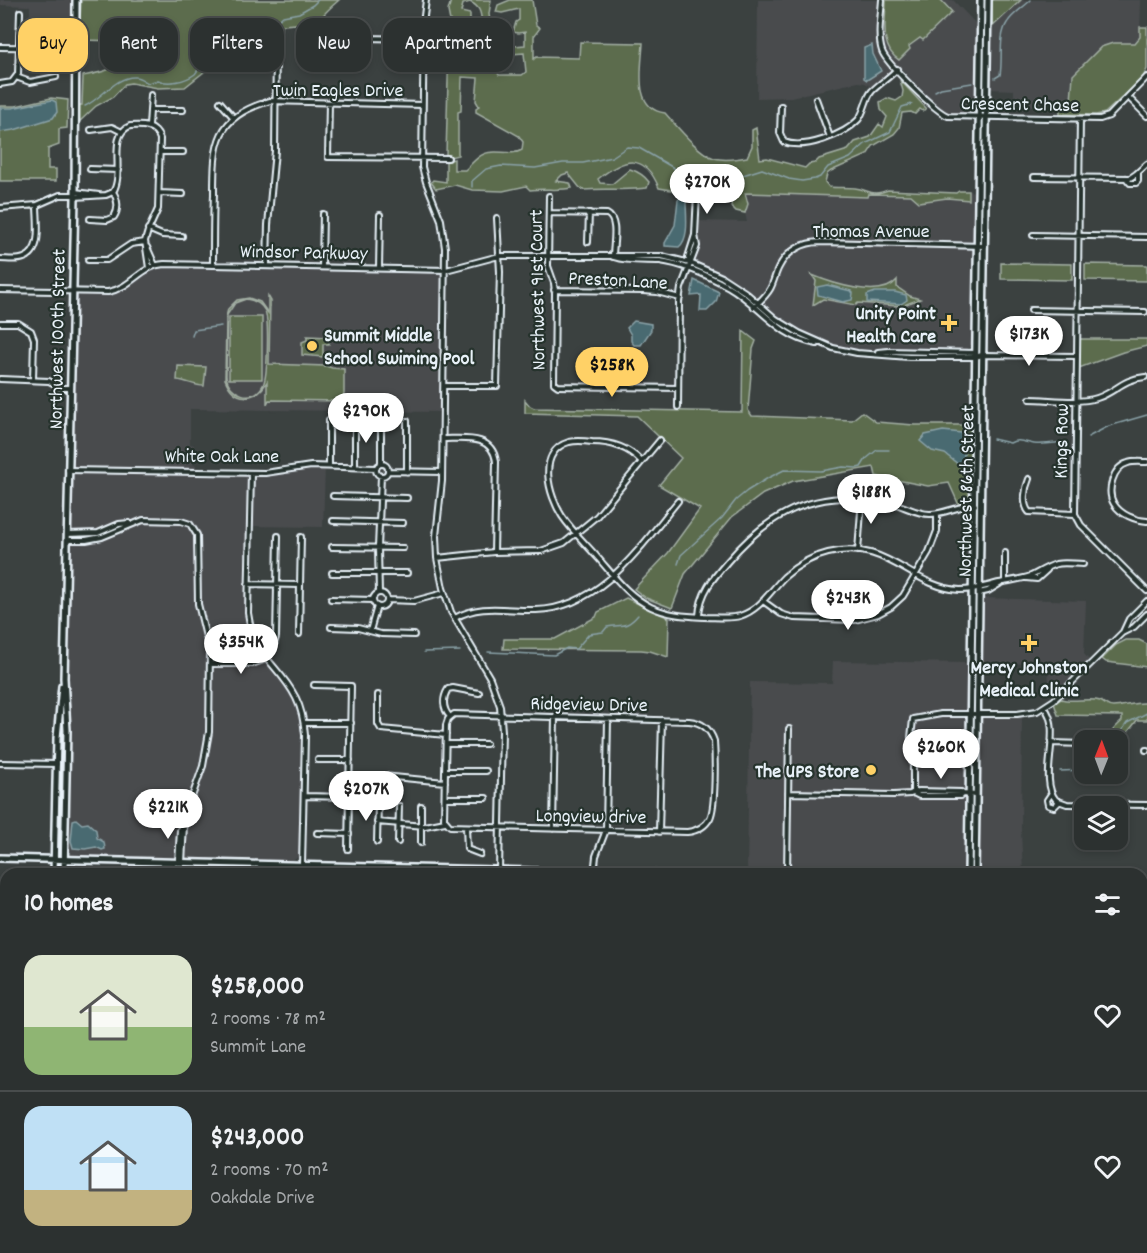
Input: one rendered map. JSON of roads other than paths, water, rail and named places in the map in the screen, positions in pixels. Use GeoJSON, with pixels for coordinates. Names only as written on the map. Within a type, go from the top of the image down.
{"type":"FeatureCollection","features":[{"type":"Feature","properties":{"kind":"street","name":"Northwest 100th Street"},"geometry":{"type":"LineString","coordinates":[[76,0],[76,18]]}},
{"type":"Feature","properties":{"kind":"street"},"geometry":{"type":"LineString","coordinates":[[425,18],[426,0]]}},
{"type":"Feature","properties":{"kind":"street","name":"Crescent Chase"},"geometry":{"type":"LineString","coordinates":[[882,0],[881,47],[885,56],[938,112],[948,116],[1105,118],[1147,77]]}},
{"type":"Feature","properties":{"kind":"street","name":"Northwest 86th Street"},"geometry":{"type":"LineString","coordinates":[[981,0],[983,118]]}},
{"type":"Feature","properties":{"kind":"street","name":"Northwest 86th Street"},"geometry":{"type":"LineString","coordinates":[[968,868],[974,713],[982,355],[983,118],[988,0]]}},
{"type":"Feature","properties":{"kind":"street"},"geometry":{"type":"LineString","coordinates":[[20,12],[20,18]]}},
{"type":"Feature","properties":{"kind":"street"},"geometry":{"type":"LineString","coordinates":[[0,47],[18,47]]}},
{"type":"Feature","properties":{"kind":"street"},"geometry":{"type":"LineString","coordinates":[[781,106],[781,136],[784,142],[803,144],[830,137],[856,121],[870,93],[897,69]]}},
{"type":"Feature","properties":{"kind":"street"},"geometry":{"type":"LineString","coordinates":[[0,84],[12,82],[18,70]]}},
{"type":"Feature","properties":{"kind":"street","name":"Northwest 100th Street"},"geometry":{"type":"LineString","coordinates":[[54,868],[57,738],[63,678],[67,537],[77,72]]}},
{"type":"Feature","properties":{"kind":"street"},"geometry":{"type":"LineString","coordinates":[[267,266],[268,225],[275,151],[276,72]]}},
{"type":"Feature","properties":{"kind":"street"},"geometry":{"type":"LineString","coordinates":[[422,72],[422,158],[426,182],[441,220],[446,270],[442,472],[436,537],[437,558],[444,593],[455,618],[490,678],[502,716],[499,868]]}},
{"type":"Feature","properties":{"kind":"street"},"geometry":{"type":"LineString","coordinates":[[16,77],[30,82],[57,77]]}},
{"type":"Feature","properties":{"kind":"street"},"geometry":{"type":"LineString","coordinates":[[149,126],[151,95]]}},
{"type":"Feature","properties":{"kind":"street"},"geometry":{"type":"LineString","coordinates":[[1128,97],[1147,116]]}},
{"type":"Feature","properties":{"kind":"street"},"geometry":{"type":"LineString","coordinates":[[816,99],[830,137]]}},
{"type":"Feature","properties":{"kind":"street","name":"Twin Eagles Drive"},"geometry":{"type":"LineString","coordinates":[[234,118],[253,106],[275,101],[422,105]]}},
{"type":"Feature","properties":{"kind":"street"},"geometry":{"type":"LineString","coordinates":[[213,264],[215,153],[220,137],[234,118],[220,102]]}},
{"type":"Feature","properties":{"kind":"street"},"geometry":{"type":"LineString","coordinates":[[329,103],[328,157],[448,158]]}},
{"type":"Feature","properties":{"kind":"street"},"geometry":{"type":"LineString","coordinates":[[151,110],[183,110]]}},
{"type":"Feature","properties":{"kind":"street","name":"Kings Row"},"geometry":{"type":"LineString","coordinates":[[1075,514],[1080,119]]}},
{"type":"Feature","properties":{"kind":"street"},"geometry":{"type":"LineString","coordinates":[[113,192],[117,183],[118,140],[122,132],[130,126],[149,126],[159,135],[160,152],[156,215],[148,229],[146,244],[149,268]]}},
{"type":"Feature","properties":{"kind":"street"},"geometry":{"type":"LineString","coordinates":[[91,130],[112,127],[122,132]]}},
{"type":"Feature","properties":{"kind":"street"},"geometry":{"type":"LineString","coordinates":[[160,152],[183,152]]}},
{"type":"Feature","properties":{"kind":"street"},"geometry":{"type":"LineString","coordinates":[[1034,177],[1126,178],[1138,173],[1147,164]]}},
{"type":"Feature","properties":{"kind":"street"},"geometry":{"type":"LineString","coordinates":[[90,169],[118,170]]}},
{"type":"Feature","properties":{"kind":"street"},"geometry":{"type":"LineString","coordinates":[[0,208],[37,205],[60,195],[99,195],[113,192]]}},
{"type":"Feature","properties":{"kind":"street"},"geometry":{"type":"LineString","coordinates":[[90,219],[107,220],[114,217],[117,210],[117,198],[113,192]]}},
{"type":"Feature","properties":{"kind":"street"},"geometry":{"type":"LineString","coordinates":[[159,193],[183,194]]}},
{"type":"Feature","properties":{"kind":"street"},"geometry":{"type":"LineString","coordinates":[[678,408],[680,298],[697,246],[695,236],[697,194]]}},
{"type":"Feature","properties":{"kind":"street","name":"Northwest 91st Court"},"geometry":{"type":"LineString","coordinates":[[549,196],[548,266],[554,290],[552,379],[554,383],[558,386],[678,388]]}},
{"type":"Feature","properties":{"kind":"street"},"geometry":{"type":"LineString","coordinates":[[0,259],[23,259],[36,248],[37,205]]}},
{"type":"Feature","properties":{"kind":"street"},"geometry":{"type":"LineString","coordinates":[[549,213],[607,214],[613,218],[613,257]]}},
{"type":"Feature","properties":{"kind":"street"},"geometry":{"type":"LineString","coordinates":[[588,242],[589,213]]}},
{"type":"Feature","properties":{"kind":"street"},"geometry":{"type":"LineString","coordinates":[[322,267],[323,214]]}},
{"type":"Feature","properties":{"kind":"street"},"geometry":{"type":"LineString","coordinates":[[379,268],[380,215]]}},
{"type":"Feature","properties":{"kind":"street"},"geometry":{"type":"LineString","coordinates":[[444,386],[497,386],[500,285],[497,218]]}},
{"type":"Feature","properties":{"kind":"street"},"geometry":{"type":"LineString","coordinates":[[148,229],[162,235],[182,236]]}},
{"type":"Feature","properties":{"kind":"street"},"geometry":{"type":"LineString","coordinates":[[1033,235],[1147,237]]}},
{"type":"Feature","properties":{"kind":"street","name":"Thomas Avenue"},"geometry":{"type":"LineString","coordinates":[[756,305],[771,286],[782,261],[791,252],[809,243],[981,246]]}},
{"type":"Feature","properties":{"kind":"street"},"geometry":{"type":"LineString","coordinates":[[88,260],[108,259],[131,244],[146,244]]}},
{"type":"Feature","properties":{"kind":"street"},"geometry":{"type":"LineString","coordinates":[[146,244],[155,265]]}},
{"type":"Feature","properties":{"kind":"street","name":"Northwest 86th Street"},"geometry":{"type":"LineString","coordinates":[[977,505],[975,355],[981,246]]}},
{"type":"Feature","properties":{"kind":"street","name":"Windsor Parkway"},"geometry":{"type":"LineString","coordinates":[[0,290],[114,291],[155,265],[213,264],[446,270],[498,256],[654,255],[690,263],[731,282],[756,305]]}},
{"type":"Feature","properties":{"kind":"street","name":"Windsor Parkway"},"geometry":{"type":"LineString","coordinates":[[613,257],[659,261],[688,268],[730,288],[776,319],[821,344],[845,351],[982,355]]}},
{"type":"Feature","properties":{"kind":"street","name":"Preston Lane"},"geometry":{"type":"LineString","coordinates":[[554,290],[643,291],[680,298]]}},
{"type":"Feature","properties":{"kind":"street"},"geometry":{"type":"LineString","coordinates":[[1031,310],[1145,312]]}},
{"type":"Feature","properties":{"kind":"street"},"geometry":{"type":"LineString","coordinates":[[0,323],[18,323],[31,331],[34,339],[33,379]]}},
{"type":"Feature","properties":{"kind":"street"},"geometry":{"type":"LineString","coordinates":[[982,355],[1077,356]]}},
{"type":"Feature","properties":{"kind":"street"},"geometry":{"type":"LineString","coordinates":[[1030,399],[1095,398],[1125,382],[1145,377]]}},
{"type":"Feature","properties":{"kind":"street"},"geometry":{"type":"LineString","coordinates":[[0,379],[49,381],[62,388],[70,388]]}},
{"type":"Feature","properties":{"kind":"street"},"geometry":{"type":"LineString","coordinates":[[329,420],[329,466]]}},
{"type":"Feature","properties":{"kind":"street"},"geometry":{"type":"LineString","coordinates":[[355,466],[356,421]]}},
{"type":"Feature","properties":{"kind":"street"},"geometry":{"type":"LineString","coordinates":[[381,421],[381,463],[376,468],[376,473],[381,476]]}},
{"type":"Feature","properties":{"kind":"street"},"geometry":{"type":"LineString","coordinates":[[406,472],[407,421]]}},
{"type":"Feature","properties":{"kind":"street"},"geometry":{"type":"LineString","coordinates":[[443,439],[481,440],[489,445],[494,453],[496,462],[494,552]]}},
{"type":"Feature","properties":{"kind":"street"},"geometry":{"type":"LineString","coordinates":[[437,558],[494,552],[541,551],[556,547],[577,534],[604,509],[660,440]]}},
{"type":"Feature","properties":{"kind":"street"},"geometry":{"type":"LineString","coordinates":[[641,461],[614,444],[573,442],[563,445],[550,461],[548,471],[550,489],[556,506],[613,575],[636,598],[669,614],[741,615],[753,610],[786,576],[810,560],[836,552],[858,551],[889,559],[941,586],[976,591],[988,591],[1003,582],[1040,578],[1048,568],[1059,564],[1083,564]]}},
{"type":"Feature","properties":{"kind":"street"},"geometry":{"type":"LineString","coordinates":[[1147,462],[1125,464],[1114,475],[1112,483],[1115,505],[1133,519],[1147,521]]}},
{"type":"Feature","properties":{"kind":"street"},"geometry":{"type":"LineString","coordinates":[[381,463],[387,465],[388,471],[386,475],[381,476]]}},
{"type":"Feature","properties":{"kind":"street","name":"White Oak Lane"},"geometry":{"type":"LineString","coordinates":[[68,470],[274,472],[310,466],[376,468]]}},
{"type":"Feature","properties":{"kind":"street"},"geometry":{"type":"LineString","coordinates":[[388,471],[442,472]]}},
{"type":"Feature","properties":{"kind":"street"},"geometry":{"type":"LineString","coordinates":[[251,472],[249,622],[254,639],[264,656],[292,692],[304,723],[302,865]]}},
{"type":"Feature","properties":{"kind":"street"},"geometry":{"type":"LineString","coordinates":[[379,593],[378,522],[381,476]]}},
{"type":"Feature","properties":{"kind":"street"},"geometry":{"type":"LineString","coordinates":[[1029,479],[1026,486],[1025,506],[1029,512],[1075,514],[1081,525],[1147,591]]}},
{"type":"Feature","properties":{"kind":"street"},"geometry":{"type":"LineString","coordinates":[[333,496],[407,498]]}},
{"type":"Feature","properties":{"kind":"street"},"geometry":{"type":"LineString","coordinates":[[699,616],[703,597],[710,582],[739,548],[761,528],[790,510],[812,502],[834,498],[862,498],[921,513],[937,514],[959,507],[977,505]]}},
{"type":"Feature","properties":{"kind":"street"},"geometry":{"type":"LineString","coordinates":[[858,551],[862,498]]}},
{"type":"Feature","properties":{"kind":"street"},"geometry":{"type":"LineString","coordinates":[[455,618],[468,611],[482,608],[519,610],[558,607],[585,596],[613,575],[643,547],[678,501]]}},
{"type":"Feature","properties":{"kind":"street"},"geometry":{"type":"LineString","coordinates":[[763,601],[780,614],[794,618],[863,619],[878,614],[897,602],[916,574],[935,540],[937,514]]}},
{"type":"Feature","properties":{"kind":"street"},"geometry":{"type":"LineString","coordinates":[[67,537],[94,538],[143,520],[181,521],[190,524],[195,529],[198,544],[198,604],[209,647],[210,662],[207,747],[184,824],[180,863]]}},
{"type":"Feature","properties":{"kind":"street"},"geometry":{"type":"LineString","coordinates":[[333,521],[404,523]]}},
{"type":"Feature","properties":{"kind":"street"},"geometry":{"type":"LineString","coordinates":[[210,662],[252,664],[264,656],[275,644],[278,536]]}},
{"type":"Feature","properties":{"kind":"street"},"geometry":{"type":"LineString","coordinates":[[299,634],[301,537]]}},
{"type":"Feature","properties":{"kind":"street"},"geometry":{"type":"LineString","coordinates":[[332,547],[403,548]]}},
{"type":"Feature","properties":{"kind":"street"},"geometry":{"type":"LineString","coordinates":[[1003,582],[1005,553]]}},
{"type":"Feature","properties":{"kind":"street"},"geometry":{"type":"LineString","coordinates":[[332,573],[407,573]]}},
{"type":"Feature","properties":{"kind":"street"},"geometry":{"type":"LineString","coordinates":[[248,584],[300,585]]}},
{"type":"Feature","properties":{"kind":"street"},"geometry":{"type":"LineString","coordinates":[[373,600],[374,596],[379,593]]}},
{"type":"Feature","properties":{"kind":"street"},"geometry":{"type":"LineString","coordinates":[[379,593],[387,600]]}},
{"type":"Feature","properties":{"kind":"street"},"geometry":{"type":"LineString","coordinates":[[387,600],[414,601],[444,593]]}},
{"type":"Feature","properties":{"kind":"street"},"geometry":{"type":"LineString","coordinates":[[331,599],[373,600]]}},
{"type":"Feature","properties":{"kind":"street"},"geometry":{"type":"LineString","coordinates":[[370,631],[377,606],[373,600]]}},
{"type":"Feature","properties":{"kind":"street"},"geometry":{"type":"LineString","coordinates":[[377,606],[383,605],[387,600]]}},
{"type":"Feature","properties":{"kind":"street"},"geometry":{"type":"LineString","coordinates":[[1122,633],[1129,619],[1147,601]]}},
{"type":"Feature","properties":{"kind":"street"},"geometry":{"type":"LineString","coordinates":[[913,793],[911,738],[913,719],[941,714],[1024,714],[1044,707],[1122,633],[1134,627],[1147,614]]}},
{"type":"Feature","properties":{"kind":"street"},"geometry":{"type":"LineString","coordinates":[[331,627],[358,627],[381,634],[414,635]]}},
{"type":"Feature","properties":{"kind":"street","name":"Northwest 100th Street"},"geometry":{"type":"LineString","coordinates":[[63,678],[67,730],[64,868]]}},
{"type":"Feature","properties":{"kind":"street"},"geometry":{"type":"LineString","coordinates":[[315,685],[351,686],[348,849]]}},
{"type":"Feature","properties":{"kind":"street"},"geometry":{"type":"LineString","coordinates":[[377,822],[430,826],[445,822],[446,735],[447,722],[450,717],[444,704],[448,689],[479,693]]}},
{"type":"Feature","properties":{"kind":"street"},"geometry":{"type":"LineString","coordinates":[[378,695],[378,724],[381,729],[446,735]]}},
{"type":"Feature","properties":{"kind":"street"},"geometry":{"type":"LineString","coordinates":[[1044,707],[1050,719],[1051,743],[1051,794],[1047,800],[1048,805],[1054,807],[1059,802]]}},
{"type":"Feature","properties":{"kind":"street","name":"Ridgeview Drive"},"geometry":{"type":"LineString","coordinates":[[450,717],[457,714],[698,723],[710,732],[714,747],[713,806]]}},
{"type":"Feature","properties":{"kind":"street"},"geometry":{"type":"LineString","coordinates":[[553,829],[555,717]]}},
{"type":"Feature","properties":{"kind":"street"},"geometry":{"type":"LineString","coordinates":[[595,868],[596,856],[606,830],[608,719]]}},
{"type":"Feature","properties":{"kind":"street"},"geometry":{"type":"LineString","coordinates":[[659,832],[662,720]]}},
{"type":"Feature","properties":{"kind":"street"},"geometry":{"type":"LineString","coordinates":[[304,723],[351,723]]}},
{"type":"Feature","properties":{"kind":"street"},"geometry":{"type":"LineString","coordinates":[[787,868],[789,729]]}},
{"type":"Feature","properties":{"kind":"street"},"geometry":{"type":"LineString","coordinates":[[1051,743],[1074,744]]}},
{"type":"Feature","properties":{"kind":"street"},"geometry":{"type":"LineString","coordinates":[[446,744],[486,744]]}},
{"type":"Feature","properties":{"kind":"street"},"geometry":{"type":"LineString","coordinates":[[318,760],[350,760]]}},
{"type":"Feature","properties":{"kind":"street"},"geometry":{"type":"LineString","coordinates":[[0,763],[57,764]]}},
{"type":"Feature","properties":{"kind":"street"},"geometry":{"type":"LineString","coordinates":[[445,771],[486,771]]}},
{"type":"Feature","properties":{"kind":"street"},"geometry":{"type":"LineString","coordinates":[[377,792],[378,780],[383,776],[445,782]]}},
{"type":"Feature","properties":{"kind":"street"},"geometry":{"type":"LineString","coordinates":[[788,793],[894,795],[913,793],[919,796],[970,794]]}},
{"type":"Feature","properties":{"kind":"street","name":"Northwest 86th Street"},"geometry":{"type":"LineString","coordinates":[[970,794],[975,868]]}},
{"type":"Feature","properties":{"kind":"street"},"geometry":{"type":"LineString","coordinates":[[1051,794],[1059,802],[1067,804],[1147,805]]}},
{"type":"Feature","properties":{"kind":"street"},"geometry":{"type":"LineString","coordinates":[[304,796],[349,797]]}},
{"type":"Feature","properties":{"kind":"street"},"geometry":{"type":"LineString","coordinates":[[445,798],[486,798]]}},
{"type":"Feature","properties":{"kind":"street"},"geometry":{"type":"LineString","coordinates":[[377,842],[378,803]]}},
{"type":"Feature","properties":{"kind":"street"},"geometry":{"type":"LineString","coordinates":[[421,806],[421,843]]}},
{"type":"Feature","properties":{"kind":"street","name":"Longview drive"},"geometry":{"type":"LineString","coordinates":[[445,822],[454,827],[696,831],[708,822],[713,806]]}},
{"type":"Feature","properties":{"kind":"street"},"geometry":{"type":"LineString","coordinates":[[398,842],[399,807]]}},
{"type":"Feature","properties":{"kind":"street"},"geometry":{"type":"LineString","coordinates":[[466,827],[467,849],[480,854]]}},
{"type":"Feature","properties":{"kind":"street"},"geometry":{"type":"LineString","coordinates":[[316,833],[349,834]]}},
{"type":"Feature","properties":{"kind":"street"},"geometry":{"type":"LineString","coordinates":[[0,858],[420,868]]}},
{"type":"Feature","properties":{"kind":"water"},"geometry":{"type":"Polygon","coordinates":[[[872,45],[873,54],[881,71],[867,80],[864,78],[864,48],[872,45]]]}},
{"type":"Feature","properties":{"kind":"water"},"geometry":{"type":"Polygon","coordinates":[[[52,100],[56,102],[57,112],[53,118],[0,132],[0,108],[12,108],[52,100]]]}},
{"type":"Feature","properties":{"kind":"water"},"geometry":{"type":"Polygon","coordinates":[[[680,198],[686,201],[685,238],[679,247],[665,246],[675,225],[680,198]]]}},
{"type":"Feature","properties":{"kind":"water"},"geometry":{"type":"Polygon","coordinates":[[[694,280],[719,292],[716,302],[707,311],[700,311],[701,295],[691,296],[694,280]]]}},
{"type":"Feature","properties":{"kind":"water"},"geometry":{"type":"Polygon","coordinates":[[[827,285],[851,291],[852,300],[843,302],[818,295],[817,287],[827,285]]]}},
{"type":"Feature","properties":{"kind":"water"},"geometry":{"type":"Polygon","coordinates":[[[875,292],[895,292],[906,295],[907,300],[901,304],[867,302],[867,295],[875,292]]]}},
{"type":"Feature","properties":{"kind":"water"},"geometry":{"type":"Polygon","coordinates":[[[634,321],[651,324],[651,330],[641,345],[634,345],[627,328],[634,321]]]}},
{"type":"Feature","properties":{"kind":"water"},"geometry":{"type":"Polygon","coordinates":[[[943,431],[962,433],[967,438],[964,440],[964,465],[958,464],[945,454],[932,451],[920,441],[925,435],[943,431]]]}},
{"type":"Feature","properties":{"kind":"water"},"geometry":{"type":"Polygon","coordinates":[[[76,819],[82,824],[88,823],[96,830],[97,838],[104,842],[105,849],[73,848],[71,841],[73,820],[76,819]]]}},
{"type":"Feature","properties":{"kind":"waterway"},"geometry":{"type":"LineString","coordinates":[[85,106],[121,80],[128,78],[137,77],[148,83],[158,80],[176,82],[187,79],[195,74],[205,58],[213,53],[221,41],[232,42],[239,33],[247,32],[253,26],[267,30],[283,16],[299,13],[318,0]]}},
{"type":"Feature","properties":{"kind":"waterway"},"geometry":{"type":"LineString","coordinates":[[995,78],[1000,75],[1004,29],[1012,17],[1031,0]]}},
{"type":"Feature","properties":{"kind":"waterway"},"geometry":{"type":"LineString","coordinates":[[935,91],[972,83]]}},
{"type":"Feature","properties":{"kind":"waterway"},"geometry":{"type":"LineString","coordinates":[[472,187],[472,181],[486,169],[501,166],[535,168],[563,163],[583,163],[612,157],[627,147],[639,148],[679,171],[706,177],[718,173],[743,175],[762,169],[789,179],[802,181],[815,179],[820,177],[828,167],[850,158],[865,144],[890,132],[902,107],[912,104]]}},
{"type":"Feature","properties":{"kind":"waterway"},"geometry":{"type":"LineString","coordinates":[[192,336],[194,330],[221,326]]}},
{"type":"Feature","properties":{"kind":"waterway"},"geometry":{"type":"LineString","coordinates":[[1088,437],[1109,426],[1147,415]]}},
{"type":"Feature","properties":{"kind":"waterway"},"geometry":{"type":"LineString","coordinates":[[993,439],[1010,443],[1019,441],[1038,444],[1065,442]]}},
{"type":"Feature","properties":{"kind":"waterway"},"geometry":{"type":"LineString","coordinates":[[678,564],[681,555],[722,518],[736,500],[768,478],[784,470],[821,471],[843,467],[857,468],[861,467],[866,459],[877,450],[889,450]]}},
{"type":"Feature","properties":{"kind":"waterway"},"geometry":{"type":"LineString","coordinates":[[488,652],[554,655],[567,648],[576,649],[589,634],[603,632],[607,627],[627,624],[638,615]]}},
{"type":"Feature","properties":{"kind":"waterway"},"geometry":{"type":"LineString","coordinates":[[424,652],[460,651]]}},
{"type":"Feature","properties":{"kind":"waterway"},"geometry":{"type":"LineString","coordinates":[[1122,730],[1127,723],[1147,713]]}},
{"type":"Feature","properties":{"kind":"waterway"},"geometry":{"type":"LineString","coordinates":[[1060,771],[1074,770]]}},
{"type":"Feature","properties":{"kind":"place","name":"Unity Point Health Care"},"geometry":{"type":"Point","coordinates":[949,323]}},
{"type":"Feature","properties":{"kind":"place","name":"Summit Middle School Swiming Pool"},"geometry":{"type":"Point","coordinates":[312,346]}},
{"type":"Feature","properties":{"kind":"place","name":"Mercy Johnston Medical Clinic"},"geometry":{"type":"Point","coordinates":[1029,643]}},
{"type":"Feature","properties":{"kind":"place","name":"The UPS Store"},"geometry":{"type":"Point","coordinates":[871,770]}}]}
